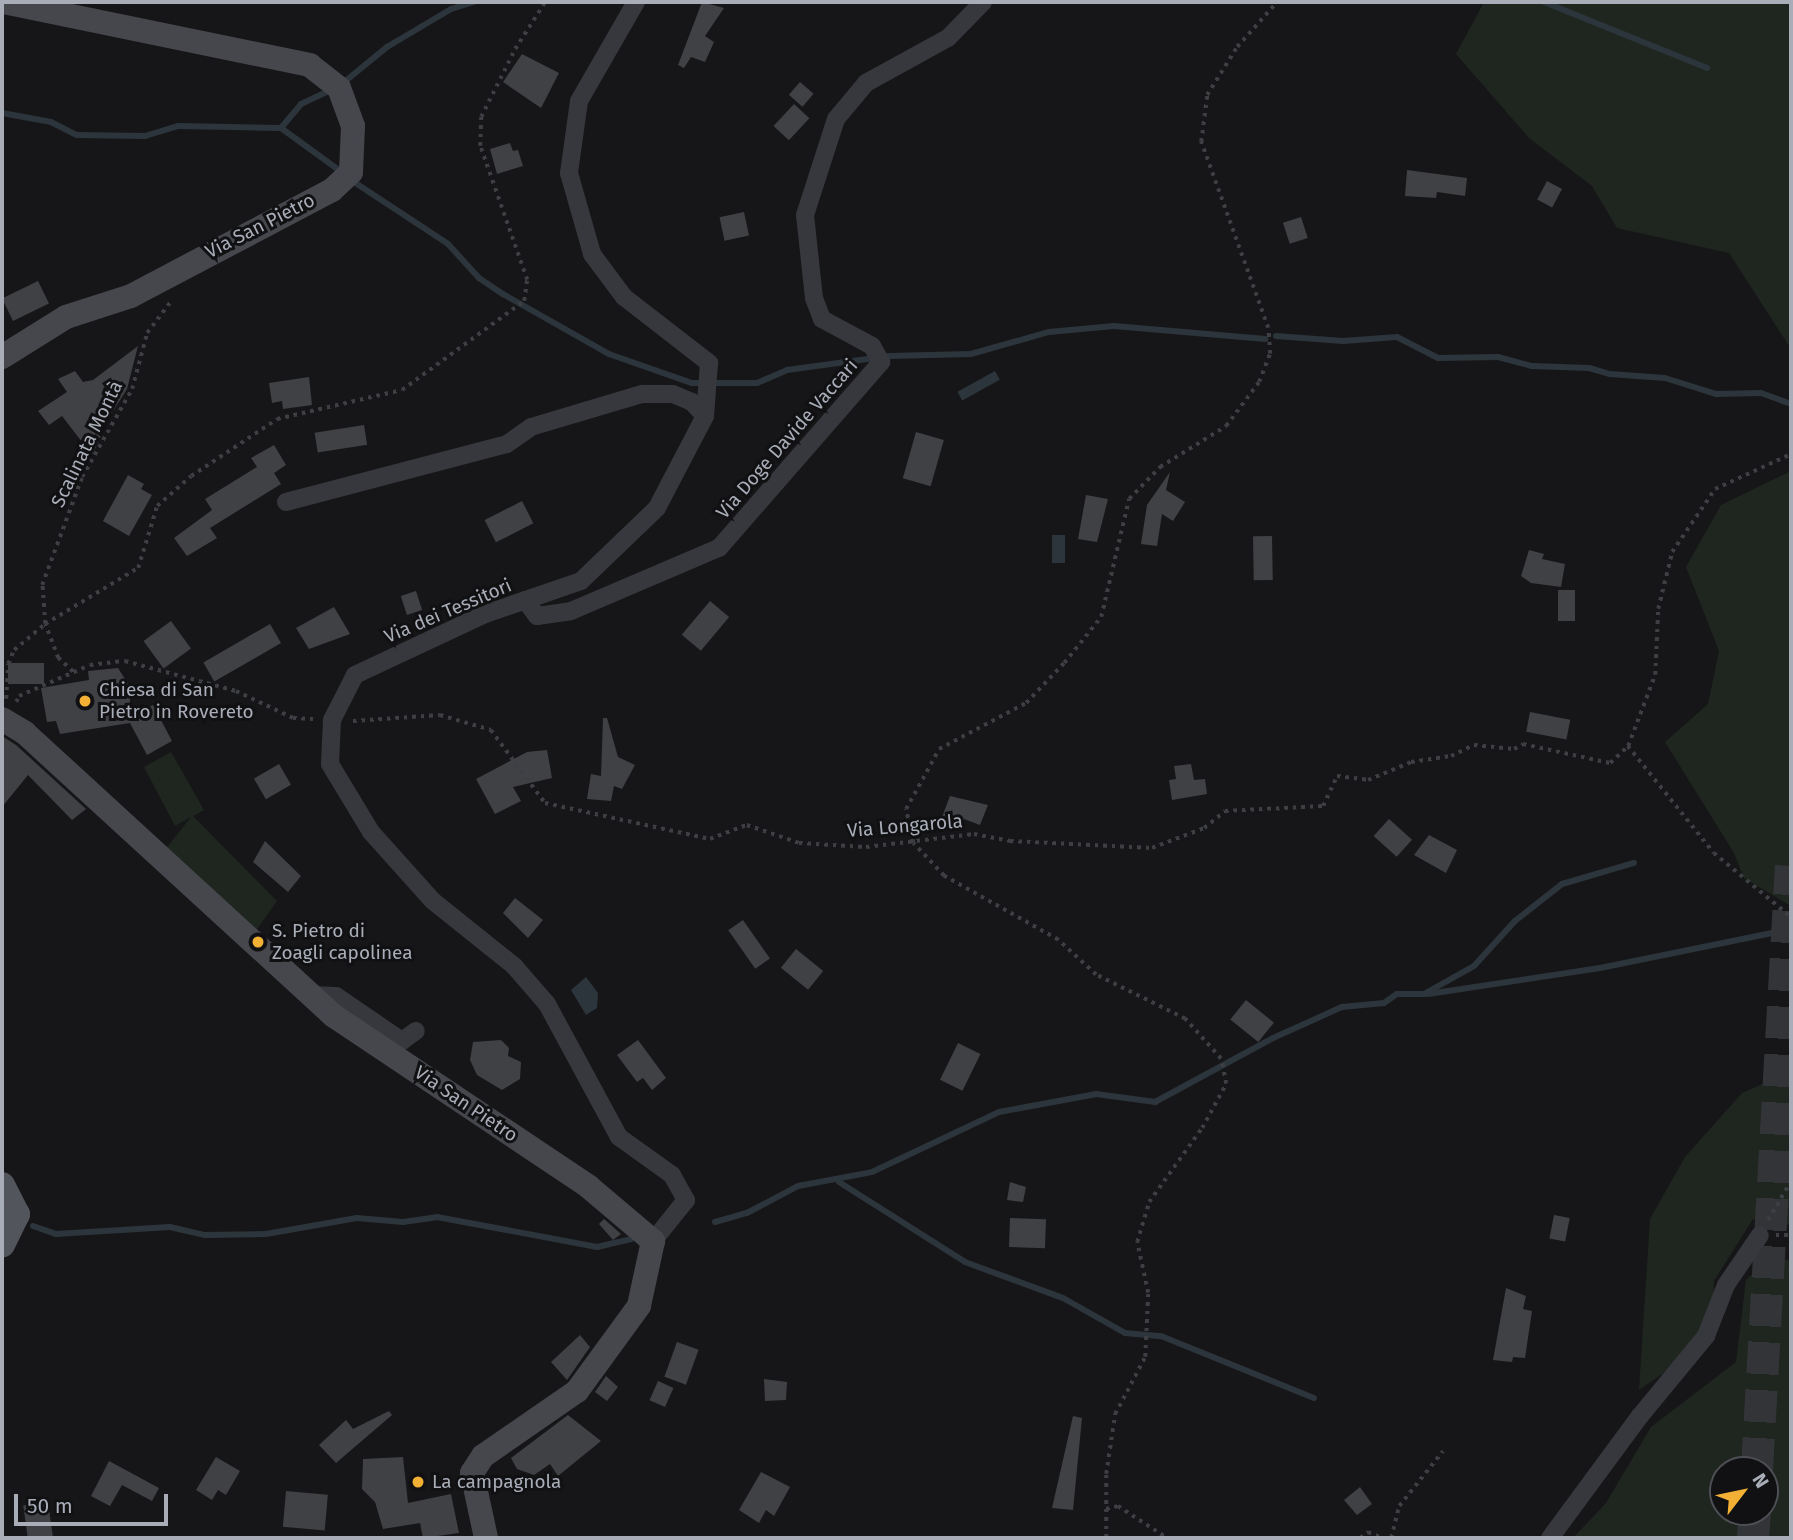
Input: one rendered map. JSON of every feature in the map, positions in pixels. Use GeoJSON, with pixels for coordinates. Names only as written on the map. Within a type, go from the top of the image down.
{"type":"FeatureCollection","features":[{"type":"Feature","properties":{"kind":"main road"},"geometry":{"type":"LineString","coordinates":[[2,1185],[17,1214],[2,1245]]}},
{"type":"Feature","properties":{"kind":"street","name":"Via San Pietro"},"geometry":{"type":"LineString","coordinates":[[2,2],[310,65],[339,88],[353,126],[351,172],[332,190],[131,296],[66,317],[2,357]]}},
{"type":"Feature","properties":{"kind":"street","name":"Via dei Tessitori"},"geometry":{"type":"LineString","coordinates":[[636,2],[579,101],[569,173],[592,254],[616,286],[709,363],[705,416],[657,508],[581,581],[485,614],[355,675],[331,720],[330,764],[371,832],[433,901],[522,975],[547,1004],[619,1137],[672,1175],[686,1200],[653,1241]]}},
{"type":"Feature","properties":{"kind":"street","name":"Via Doge Davide Vaccari"},"geometry":{"type":"LineString","coordinates":[[525,600],[537,616],[571,611],[719,548],[881,362],[872,346],[822,319],[814,298],[805,215],[836,119],[866,83],[948,38],[983,2]]}},
{"type":"Feature","properties":{"kind":"street"},"geometry":{"type":"LineString","coordinates":[[286,502],[508,444],[531,427],[642,394],[673,394],[692,402],[705,416]]}},
{"type":"Feature","properties":{"kind":"street","name":"Via San Pietro"},"geometry":{"type":"LineString","coordinates":[[4,719],[334,1016],[589,1186],[653,1241]]}},
{"type":"Feature","properties":{"kind":"street"},"geometry":{"type":"LineString","coordinates":[[311,995],[336,996],[402,1041],[416,1031]]}},
{"type":"Feature","properties":{"kind":"street"},"geometry":{"type":"LineString","coordinates":[[1550,1538],[1640,1416],[1706,1336],[1726,1285],[1760,1235]]}},
{"type":"Feature","properties":{"kind":"street"},"geometry":{"type":"LineString","coordinates":[[486,1538],[472,1473],[483,1456],[577,1391],[639,1307],[653,1241]]}},
{"type":"Feature","properties":{"kind":"path"},"geometry":{"type":"LineString","coordinates":[[4,719],[8,664],[14,650],[45,624],[138,568],[157,506],[223,452],[277,419],[402,390],[524,301],[527,280],[480,146],[481,117],[514,48],[545,2]]}},
{"type":"Feature","properties":{"kind":"path"},"geometry":{"type":"LineString","coordinates":[[1106,1538],[1115,1414],[1145,1357],[1148,1293],[1137,1242],[1149,1202],[1202,1128],[1226,1084],[1221,1059],[1185,1019],[1096,975],[1058,940],[944,876],[913,843],[906,808],[939,749],[1026,703],[1064,663],[1101,617],[1129,499],[1160,467],[1226,426],[1259,382],[1270,354],[1268,328],[1200,142],[1207,95],[1237,47],[1277,2]]}},
{"type":"Feature","properties":{"kind":"path","name":"Scalinata Montà"},"geometry":{"type":"LineString","coordinates":[[73,672],[58,658],[45,624],[42,584],[79,486],[132,389],[147,333],[175,294]]}},
{"type":"Feature","properties":{"kind":"path"},"geometry":{"type":"LineString","coordinates":[[1791,454],[1715,489],[1672,552],[1658,609],[1655,675],[1628,747],[1714,853],[1791,917]]}},
{"type":"Feature","properties":{"kind":"path","name":"Via Longarola"},"geometry":{"type":"LineString","coordinates":[[4,719],[19,696],[73,672],[125,661],[236,691],[293,718],[331,720],[440,715],[491,730],[545,803],[710,839],[747,825],[799,843],[866,847],[974,834],[1010,841],[1152,848],[1204,828],[1225,811],[1323,806],[1337,776],[1368,780],[1411,762],[1451,756],[1474,745],[1514,749],[1523,744],[1611,763],[1628,747]]}},
{"type":"Feature","properties":{"kind":"path"},"geometry":{"type":"LineString","coordinates":[[1760,1235],[1791,1181]]}},
{"type":"Feature","properties":{"kind":"path"},"geometry":{"type":"LineString","coordinates":[[1391,1538],[1399,1506],[1443,1451]]}},
{"type":"Feature","properties":{"kind":"path"},"geometry":{"type":"LineString","coordinates":[[1106,1509],[1118,1506],[1167,1538]]}},
{"type":"Feature","properties":{"kind":"path"},"geometry":{"type":"LineString","coordinates":[[1360,1538],[1368,1532],[1382,1538]]}},
{"type":"Feature","properties":{"kind":"shaded area"},"geometry":{"type":"Polygon","coordinates":[[[1484,2],[1791,2],[1791,349],[1729,253],[1617,228],[1592,186],[1529,138],[1456,54],[1484,2]]]}},
{"type":"Feature","properties":{"kind":"shaded area"},"geometry":{"type":"Polygon","coordinates":[[[995,371],[1000,380],[962,401],[957,392],[995,371]]]}},
{"type":"Feature","properties":{"kind":"shaded area"},"geometry":{"type":"Polygon","coordinates":[[[1791,471],[1791,906],[1744,878],[1734,853],[1665,742],[1708,704],[1719,651],[1686,567],[1721,505],[1791,471]]]}},
{"type":"Feature","properties":{"kind":"shaded area"},"geometry":{"type":"Polygon","coordinates":[[[1052,535],[1065,535],[1065,563],[1052,563],[1052,535]]]}},
{"type":"Feature","properties":{"kind":"shaded area"},"geometry":{"type":"Polygon","coordinates":[[[171,752],[204,810],[193,816],[277,901],[250,939],[160,856],[191,817],[175,826],[144,767],[171,752]]]}},
{"type":"Feature","properties":{"kind":"shaded area"},"geometry":{"type":"Polygon","coordinates":[[[586,977],[598,993],[597,1008],[586,1015],[571,990],[586,977]]]}},
{"type":"Feature","properties":{"kind":"shaded area"},"geometry":{"type":"Polygon","coordinates":[[[1791,1071],[1791,1225],[1753,1219],[1714,1281],[1712,1340],[1639,1390],[1650,1219],[1685,1157],[1742,1093],[1791,1071]]]}},
{"type":"Feature","properties":{"kind":"shaded area"},"geometry":{"type":"Polygon","coordinates":[[[1770,1258],[1791,1260],[1791,1538],[1573,1538],[1606,1503],[1651,1427],[1736,1362],[1746,1280],[1770,1258]]]}},
{"type":"Feature","properties":{"kind":"building"},"geometry":{"type":"Polygon","coordinates":[[[702,2],[724,8],[705,36],[714,42],[705,62],[691,57],[684,68],[678,65],[702,2]]]}},
{"type":"Feature","properties":{"kind":"building"},"geometry":{"type":"Polygon","coordinates":[[[522,54],[559,73],[541,108],[503,82],[522,54]]]}},
{"type":"Feature","properties":{"kind":"building"},"geometry":{"type":"Polygon","coordinates":[[[800,82],[814,94],[802,107],[789,95],[800,82]]]}},
{"type":"Feature","properties":{"kind":"building"},"geometry":{"type":"Polygon","coordinates":[[[794,104],[809,118],[789,140],[774,126],[794,104]]]}},
{"type":"Feature","properties":{"kind":"building"},"geometry":{"type":"Polygon","coordinates":[[[510,143],[513,151],[518,150],[523,166],[497,174],[490,149],[510,143]]]}},
{"type":"Feature","properties":{"kind":"building"},"geometry":{"type":"Polygon","coordinates":[[[1407,170],[1467,178],[1465,196],[1437,192],[1436,198],[1405,196],[1407,170]]]}},
{"type":"Feature","properties":{"kind":"building"},"geometry":{"type":"Polygon","coordinates":[[[1547,181],[1562,189],[1552,208],[1537,200],[1547,181]]]}},
{"type":"Feature","properties":{"kind":"building"},"geometry":{"type":"Polygon","coordinates":[[[744,212],[749,235],[725,241],[720,217],[744,212]]]}},
{"type":"Feature","properties":{"kind":"building"},"geometry":{"type":"Polygon","coordinates":[[[1301,217],[1308,238],[1290,244],[1283,223],[1301,217]]]}},
{"type":"Feature","properties":{"kind":"building"},"geometry":{"type":"Polygon","coordinates":[[[38,281],[49,303],[13,321],[2,299],[38,281]]]}},
{"type":"Feature","properties":{"kind":"building"},"geometry":{"type":"Polygon","coordinates":[[[138,346],[127,389],[112,413],[94,425],[101,436],[92,455],[62,416],[49,425],[38,411],[67,392],[58,379],[75,371],[83,382],[93,380],[138,346]]]}},
{"type":"Feature","properties":{"kind":"building"},"geometry":{"type":"Polygon","coordinates":[[[309,377],[312,405],[283,409],[282,401],[272,403],[269,383],[309,377]]]}},
{"type":"Feature","properties":{"kind":"building"},"geometry":{"type":"Polygon","coordinates":[[[364,425],[367,445],[318,453],[315,433],[364,425]]]}},
{"type":"Feature","properties":{"kind":"building"},"geometry":{"type":"Polygon","coordinates":[[[916,432],[944,440],[931,486],[903,478],[916,432]]]}},
{"type":"Feature","properties":{"kind":"building"},"geometry":{"type":"Polygon","coordinates":[[[274,445],[286,465],[274,473],[281,484],[210,528],[217,538],[187,556],[174,538],[212,510],[205,499],[257,467],[251,458],[274,445]]]}},
{"type":"Feature","properties":{"kind":"building"},"geometry":{"type":"Polygon","coordinates":[[[1170,472],[1166,490],[1185,502],[1173,521],[1162,514],[1157,546],[1141,544],[1147,505],[1170,472]]]}},
{"type":"Feature","properties":{"kind":"building"},"geometry":{"type":"Polygon","coordinates":[[[128,475],[144,484],[141,489],[152,495],[129,536],[103,521],[128,475]]]}},
{"type":"Feature","properties":{"kind":"building"},"geometry":{"type":"Polygon","coordinates":[[[1086,495],[1108,499],[1097,542],[1078,539],[1086,495]]]}},
{"type":"Feature","properties":{"kind":"building"},"geometry":{"type":"Polygon","coordinates":[[[522,501],[533,523],[496,542],[485,520],[522,501]]]}},
{"type":"Feature","properties":{"kind":"building"},"geometry":{"type":"Polygon","coordinates":[[[1253,536],[1272,536],[1273,580],[1254,580],[1253,536]]]}},
{"type":"Feature","properties":{"kind":"building"},"geometry":{"type":"Polygon","coordinates":[[[1529,550],[1544,554],[1542,559],[1565,564],[1561,587],[1531,583],[1521,576],[1529,550]]]}},
{"type":"Feature","properties":{"kind":"building"},"geometry":{"type":"Polygon","coordinates":[[[1558,590],[1575,590],[1575,621],[1558,621],[1558,590]]]}},
{"type":"Feature","properties":{"kind":"building"},"geometry":{"type":"Polygon","coordinates":[[[416,591],[422,610],[407,615],[401,596],[416,591]]]}},
{"type":"Feature","properties":{"kind":"building"},"geometry":{"type":"Polygon","coordinates":[[[710,601],[729,617],[701,651],[682,635],[710,601]]]}},
{"type":"Feature","properties":{"kind":"building"},"geometry":{"type":"Polygon","coordinates":[[[334,607],[350,634],[309,649],[296,628],[334,607]]]}},
{"type":"Feature","properties":{"kind":"building"},"geometry":{"type":"Polygon","coordinates":[[[171,621],[191,649],[163,668],[143,641],[171,621]]]}},
{"type":"Feature","properties":{"kind":"building"},"geometry":{"type":"Polygon","coordinates":[[[270,624],[281,643],[214,682],[203,662],[270,624]]]}},
{"type":"Feature","properties":{"kind":"building"},"geometry":{"type":"Polygon","coordinates":[[[8,663],[44,663],[44,684],[8,684],[8,663]]]}},
{"type":"Feature","properties":{"kind":"building","name":"Chiesa di San Pietro in Rovereto"},"geometry":{"type":"Polygon","coordinates":[[[118,668],[130,687],[130,717],[153,705],[172,741],[147,755],[130,723],[60,734],[56,721],[47,722],[41,688],[89,680],[88,671],[118,668]]]}},
{"type":"Feature","properties":{"kind":"building"},"geometry":{"type":"Polygon","coordinates":[[[1530,712],[1570,720],[1566,739],[1526,732],[1530,712]]]}},
{"type":"Feature","properties":{"kind":"building"},"geometry":{"type":"Polygon","coordinates":[[[603,718],[607,718],[618,757],[635,765],[622,789],[614,786],[611,801],[587,799],[591,774],[601,776],[603,718]]]}},
{"type":"Feature","properties":{"kind":"building"},"geometry":{"type":"Polygon","coordinates":[[[2,736],[16,745],[86,809],[72,820],[28,775],[2,807],[2,736]]]}},
{"type":"Feature","properties":{"kind":"building"},"geometry":{"type":"Polygon","coordinates":[[[547,750],[552,778],[513,787],[521,801],[495,814],[476,779],[527,752],[547,750]]]}},
{"type":"Feature","properties":{"kind":"building"},"geometry":{"type":"Polygon","coordinates":[[[279,764],[291,785],[266,799],[254,778],[279,764]]]}},
{"type":"Feature","properties":{"kind":"building"},"geometry":{"type":"Polygon","coordinates":[[[1191,764],[1194,780],[1205,779],[1207,794],[1172,800],[1169,780],[1176,779],[1174,766],[1191,764]]]}},
{"type":"Feature","properties":{"kind":"building"},"geometry":{"type":"Polygon","coordinates":[[[950,796],[988,805],[980,825],[964,819],[962,825],[942,817],[950,796]]]}},
{"type":"Feature","properties":{"kind":"building"},"geometry":{"type":"Polygon","coordinates":[[[1389,819],[1412,840],[1397,857],[1374,836],[1389,819]]]}},
{"type":"Feature","properties":{"kind":"building"},"geometry":{"type":"Polygon","coordinates":[[[1429,835],[1457,850],[1446,873],[1414,855],[1429,835]]]}},
{"type":"Feature","properties":{"kind":"building"},"geometry":{"type":"Polygon","coordinates":[[[265,841],[301,876],[288,892],[253,862],[265,841]]]}},
{"type":"Feature","properties":{"kind":"building"},"geometry":{"type":"Polygon","coordinates":[[[515,898],[543,920],[528,938],[503,913],[515,898]]]}},
{"type":"Feature","properties":{"kind":"building"},"geometry":{"type":"Polygon","coordinates":[[[743,920],[770,959],[755,969],[728,930],[743,920]]]}},
{"type":"Feature","properties":{"kind":"building"},"geometry":{"type":"Polygon","coordinates":[[[796,949],[823,971],[808,990],[781,968],[796,949]]]}},
{"type":"Feature","properties":{"kind":"building"},"geometry":{"type":"Polygon","coordinates":[[[1246,1000],[1274,1023],[1258,1042],[1230,1019],[1246,1000]]]}},
{"type":"Feature","properties":{"kind":"building"},"geometry":{"type":"Polygon","coordinates":[[[501,1040],[509,1048],[508,1056],[521,1062],[520,1079],[502,1090],[477,1075],[470,1060],[473,1042],[501,1040]]]}},
{"type":"Feature","properties":{"kind":"building"},"geometry":{"type":"Polygon","coordinates":[[[638,1040],[666,1078],[652,1090],[643,1078],[637,1082],[617,1055],[638,1040]]]}},
{"type":"Feature","properties":{"kind":"building"},"geometry":{"type":"Polygon","coordinates":[[[958,1043],[980,1054],[962,1091],[940,1080],[958,1043]]]}},
{"type":"Feature","properties":{"kind":"building"},"geometry":{"type":"Polygon","coordinates":[[[1010,1182],[1026,1187],[1023,1202],[1007,1200],[1010,1182]]]}},
{"type":"Feature","properties":{"kind":"building"},"geometry":{"type":"Polygon","coordinates":[[[1554,1215],[1570,1218],[1565,1242],[1549,1239],[1554,1215]]]}},
{"type":"Feature","properties":{"kind":"building"},"geometry":{"type":"Polygon","coordinates":[[[1010,1218],[1046,1219],[1045,1248],[1009,1247],[1010,1218]]]}},
{"type":"Feature","properties":{"kind":"building"},"geometry":{"type":"Polygon","coordinates":[[[604,1219],[621,1234],[613,1240],[599,1224],[604,1219]]]}},
{"type":"Feature","properties":{"kind":"building"},"geometry":{"type":"Polygon","coordinates":[[[1506,1288],[1526,1296],[1523,1309],[1532,1311],[1525,1358],[1513,1357],[1512,1362],[1493,1360],[1506,1288]]]}},
{"type":"Feature","properties":{"kind":"building"},"geometry":{"type":"Polygon","coordinates":[[[580,1335],[590,1347],[567,1380],[551,1362],[580,1335]]]}},
{"type":"Feature","properties":{"kind":"building"},"geometry":{"type":"Polygon","coordinates":[[[677,1342],[699,1350],[686,1385],[664,1377],[677,1342]]]}},
{"type":"Feature","properties":{"kind":"building"},"geometry":{"type":"Polygon","coordinates":[[[606,1376],[618,1387],[607,1401],[595,1392],[606,1376]]]}},
{"type":"Feature","properties":{"kind":"building"},"geometry":{"type":"Polygon","coordinates":[[[764,1379],[787,1382],[786,1400],[765,1401],[764,1379]]]}},
{"type":"Feature","properties":{"kind":"building"},"geometry":{"type":"Polygon","coordinates":[[[658,1381],[674,1388],[665,1407],[649,1400],[658,1381]]]}},
{"type":"Feature","properties":{"kind":"building"},"geometry":{"type":"Polygon","coordinates":[[[389,1411],[392,1415],[336,1463],[319,1445],[346,1420],[353,1429],[389,1411]]]}},
{"type":"Feature","properties":{"kind":"building"},"geometry":{"type":"Polygon","coordinates":[[[568,1415],[601,1441],[558,1476],[550,1464],[534,1475],[517,1469],[511,1458],[568,1415]]]}},
{"type":"Feature","properties":{"kind":"building"},"geometry":{"type":"Polygon","coordinates":[[[1073,1416],[1082,1418],[1073,1510],[1052,1508],[1073,1416]]]}},
{"type":"Feature","properties":{"kind":"building"},"geometry":{"type":"Polygon","coordinates":[[[216,1457],[240,1471],[226,1495],[218,1490],[212,1500],[196,1490],[216,1457]]]}},
{"type":"Feature","properties":{"kind":"building"},"geometry":{"type":"Polygon","coordinates":[[[403,1457],[408,1503],[451,1494],[459,1533],[423,1538],[420,1523],[383,1529],[375,1502],[362,1489],[363,1459],[403,1457]]]}},
{"type":"Feature","properties":{"kind":"building"},"geometry":{"type":"Polygon","coordinates":[[[109,1461],[159,1488],[152,1501],[122,1485],[110,1506],[91,1496],[109,1461]]]}},
{"type":"Feature","properties":{"kind":"building"},"geometry":{"type":"Polygon","coordinates":[[[761,1472],[790,1487],[774,1516],[766,1510],[759,1523],[739,1510],[761,1472]]]}},
{"type":"Feature","properties":{"kind":"building"},"geometry":{"type":"Polygon","coordinates":[[[1360,1487],[1372,1504],[1357,1515],[1344,1500],[1360,1487]]]}},
{"type":"Feature","properties":{"kind":"building"},"geometry":{"type":"Polygon","coordinates":[[[286,1491],[328,1495],[325,1531],[283,1527],[286,1491]]]}},
{"type":"Feature","properties":{"kind":"building"},"geometry":{"type":"Polygon","coordinates":[[[48,1502],[53,1538],[28,1538],[23,1505],[48,1502]]]}},
{"type":"Feature","properties":{"kind":"waterway"},"geometry":{"type":"LineString","coordinates":[[343,83],[387,47],[451,9],[474,2]]}},
{"type":"Feature","properties":{"kind":"waterway"},"geometry":{"type":"LineString","coordinates":[[1544,2],[1707,68]]}},
{"type":"Feature","properties":{"kind":"waterway"},"geometry":{"type":"LineString","coordinates":[[281,128],[301,104],[331,90]]}},
{"type":"Feature","properties":{"kind":"waterway"},"geometry":{"type":"LineString","coordinates":[[2,113],[51,122],[77,135],[145,136],[178,126],[281,128],[343,173]]}},
{"type":"Feature","properties":{"kind":"waterway"},"geometry":{"type":"LineString","coordinates":[[351,180],[448,244],[479,278],[503,294],[609,354],[692,383],[757,383],[787,370],[889,356],[971,354],[1049,332],[1114,326],[1265,339]]}},
{"type":"Feature","properties":{"kind":"waterway"},"geometry":{"type":"LineString","coordinates":[[1276,336],[1343,341],[1397,337],[1438,358],[1498,357],[1532,366],[1589,368],[1610,374],[1665,378],[1716,394],[1761,393],[1791,404]]}},
{"type":"Feature","properties":{"kind":"waterway"},"geometry":{"type":"LineString","coordinates":[[715,1222],[747,1213],[798,1186],[872,1172],[999,1112],[1096,1094],[1155,1102],[1273,1038],[1342,1007],[1384,1003],[1397,994],[1424,994],[1474,966],[1515,921],[1562,884],[1634,863]]}},
{"type":"Feature","properties":{"kind":"waterway"},"geometry":{"type":"LineString","coordinates":[[1428,994],[1600,968],[1791,929]]}},
{"type":"Feature","properties":{"kind":"waterway"},"geometry":{"type":"LineString","coordinates":[[839,1182],[965,1262],[1063,1298],[1125,1333],[1161,1336],[1314,1398]]}},
{"type":"Feature","properties":{"kind":"waterway"},"geometry":{"type":"LineString","coordinates":[[33,1226],[56,1234],[170,1227],[205,1235],[266,1234],[357,1218],[403,1222],[437,1217],[597,1247],[631,1239]]}},
{"type":"Feature","properties":{"kind":"tunnel"},"geometry":{"type":"LineString","coordinates":[[1758,1456],[1791,866]]}},
{"type":"Feature","properties":{"kind":"tunnel"},"geometry":{"type":"LineString","coordinates":[[1753,1538],[1754,1526]]}},
{"type":"Feature","properties":{"kind":"place","name":"Chiesa di San Pietro in Rovereto"},"geometry":{"type":"Point","coordinates":[85,701]}},
{"type":"Feature","properties":{"kind":"place","name":"S. Pietro di Zoagli capolinea"},"geometry":{"type":"Point","coordinates":[258,942]}},
{"type":"Feature","properties":{"kind":"place","name":"La campagnola"},"geometry":{"type":"Point","coordinates":[418,1482]}}]}
